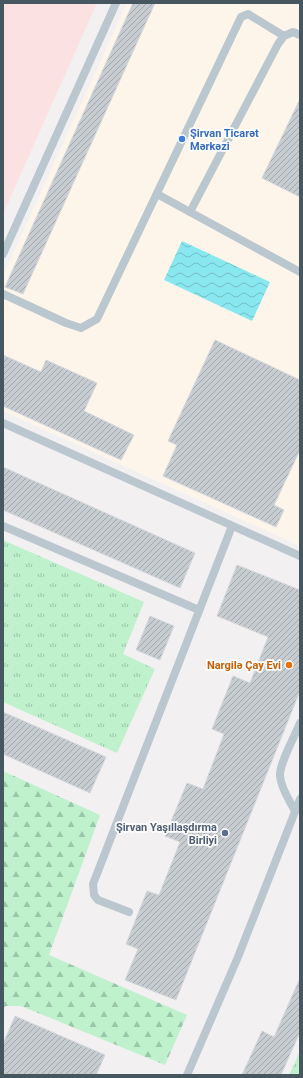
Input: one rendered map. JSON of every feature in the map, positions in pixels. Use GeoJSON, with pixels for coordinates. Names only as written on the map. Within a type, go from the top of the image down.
{"type":"FeatureCollection","features":[{"type":"Feature","properties":{"kind":"lane"},"geometry":{"type":"LineString","coordinates":[[3,254],[116,3]]}},
{"type":"Feature","properties":{"kind":"lane"},"geometry":{"type":"LineString","coordinates":[[3,294],[66,323],[81,328],[97,319],[241,17],[248,14],[284,36]]}},
{"type":"Feature","properties":{"kind":"lane"},"geometry":{"type":"LineString","coordinates":[[190,212],[278,44],[284,36],[293,32],[300,35]]}},
{"type":"Feature","properties":{"kind":"lane"},"geometry":{"type":"LineString","coordinates":[[157,194],[300,272]]}},
{"type":"Feature","properties":{"kind":"lane"},"geometry":{"type":"LineString","coordinates":[[3,423],[300,556]]}},
{"type":"Feature","properties":{"kind":"lane"},"geometry":{"type":"LineString","coordinates":[[3,526],[199,610]]}},
{"type":"Feature","properties":{"kind":"lane"},"geometry":{"type":"LineString","coordinates":[[129,912],[98,900],[94,894],[93,884],[232,526]]}},
{"type":"Feature","properties":{"kind":"lane"},"geometry":{"type":"LineString","coordinates":[[295,811],[283,788],[280,776],[281,768],[300,723]]}},
{"type":"Feature","properties":{"kind":"lane"},"geometry":{"type":"LineString","coordinates":[[187,1075],[238,957],[300,799]]}},
{"type":"Feature","properties":{"kind":"shaded area"},"geometry":{"type":"Polygon","coordinates":[[[3,3],[97,3],[3,214],[3,3]]]}},
{"type":"Feature","properties":{"kind":"shaded area","name":"Şirvan Ticarət Mərkəzi"},"geometry":{"type":"Polygon","coordinates":[[[127,3],[300,3],[300,546],[3,411],[3,276],[127,3]]]}},
{"type":"Feature","properties":{"kind":"green space"},"geometry":{"type":"Polygon","coordinates":[[[3,540],[144,602],[123,654],[155,669],[117,753],[3,702],[3,540]]]}},
{"type":"Feature","properties":{"kind":"green space"},"geometry":{"type":"Polygon","coordinates":[[[3,771],[100,815],[49,955],[187,1015],[165,1065],[21,1006],[6,1006],[3,1008],[3,771]]]}},
{"type":"Feature","properties":{"kind":"green space"},"geometry":{"type":"Polygon","coordinates":[[[300,1051],[300,1075],[289,1075],[300,1051]]]}},
{"type":"Feature","properties":{"kind":"water"},"geometry":{"type":"Polygon","coordinates":[[[182,241],[270,282],[252,321],[164,280],[182,241]]]}},
{"type":"Feature","properties":{"kind":"building"},"geometry":{"type":"Polygon","coordinates":[[[133,3],[155,3],[23,294],[5,287],[133,3]]]}},
{"type":"Feature","properties":{"kind":"building"},"geometry":{"type":"Polygon","coordinates":[[[300,99],[300,197],[262,178],[300,99]]]}},
{"type":"Feature","properties":{"kind":"building"},"geometry":{"type":"Polygon","coordinates":[[[215,340],[300,380],[300,450],[274,505],[284,510],[276,527],[163,476],[177,445],[168,441],[215,340]]]}},
{"type":"Feature","properties":{"kind":"building"},"geometry":{"type":"Polygon","coordinates":[[[3,355],[41,372],[46,360],[97,383],[84,411],[134,435],[121,460],[3,406],[3,355]]]}},
{"type":"Feature","properties":{"kind":"building"},"geometry":{"type":"Polygon","coordinates":[[[3,467],[195,553],[180,588],[3,510],[3,467]]]}},
{"type":"Feature","properties":{"kind":"building"},"geometry":{"type":"Polygon","coordinates":[[[237,565],[300,590],[300,691],[176,1000],[125,980],[138,949],[126,944],[147,891],[159,895],[180,842],[165,836],[187,783],[203,789],[224,734],[212,729],[233,676],[250,683],[268,637],[217,616],[237,565]]]}},
{"type":"Feature","properties":{"kind":"building"},"geometry":{"type":"Polygon","coordinates":[[[150,616],[174,626],[160,660],[136,650],[150,616]]]}},
{"type":"Feature","properties":{"kind":"building"},"geometry":{"type":"Polygon","coordinates":[[[3,712],[106,757],[90,793],[3,754],[3,712]]]}},
{"type":"Feature","properties":{"kind":"building"},"geometry":{"type":"Polygon","coordinates":[[[300,978],[300,1032],[281,1075],[242,1075],[262,1031],[274,1037],[300,978]]]}},
{"type":"Feature","properties":{"kind":"building"},"geometry":{"type":"Polygon","coordinates":[[[15,1016],[105,1055],[96,1075],[3,1075],[3,1044],[15,1016]]]}},
{"type":"Feature","properties":{"kind":"place","name":"Şirvan Ticarət Mərkəzi"},"geometry":{"type":"Point","coordinates":[182,139]}},
{"type":"Feature","properties":{"kind":"place","name":"Nargilə Çay Evi"},"geometry":{"type":"Point","coordinates":[289,665]}},
{"type":"Feature","properties":{"kind":"place","name":"Şirvan Yaşıllaşdırma Birliyi"},"geometry":{"type":"Point","coordinates":[225,833]}}]}
